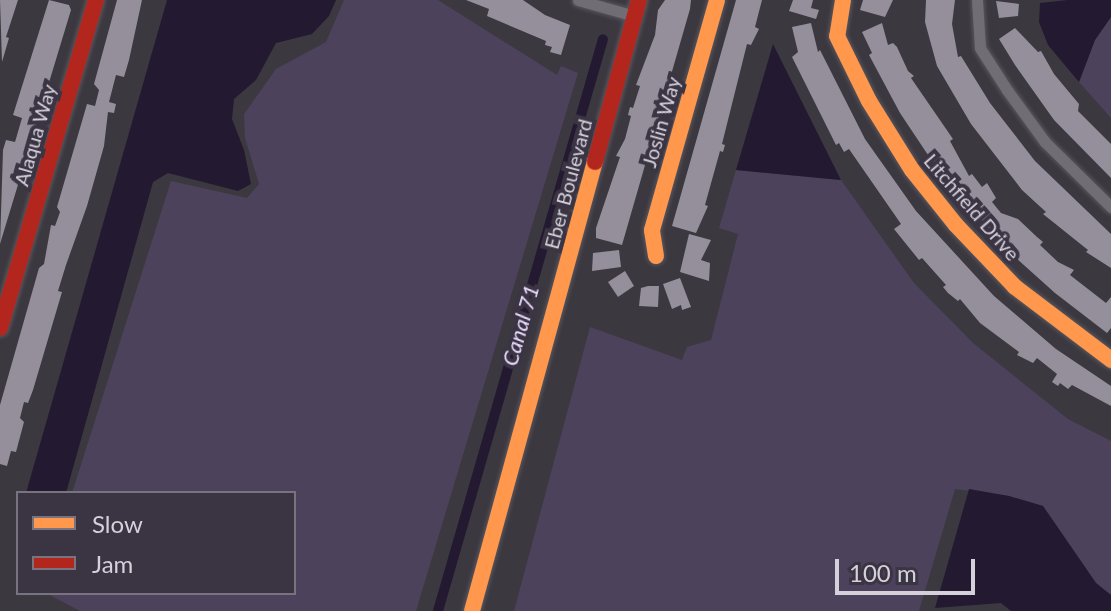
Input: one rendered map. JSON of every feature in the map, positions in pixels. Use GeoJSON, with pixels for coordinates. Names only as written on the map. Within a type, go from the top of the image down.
{"type":"FeatureCollection","features":[{"type":"Feature","properties":{"kind":"street","name":"Alaqua Way"},"geometry":{"type":"LineString","coordinates":[[0,328],[96,0]]}},
{"type":"Feature","properties":{"kind":"street"},"geometry":{"type":"LineString","coordinates":[[578,0],[637,8]]}},
{"type":"Feature","properties":{"kind":"street","name":"Joslin Way"},"geometry":{"type":"LineString","coordinates":[[656,256],[652,230],[717,0]]}},
{"type":"Feature","properties":{"kind":"street","name":"Litchfield Drive"},"geometry":{"type":"LineString","coordinates":[[843,0],[837,36],[869,101],[912,170],[956,225],[1015,287],[1111,360]]}},
{"type":"Feature","properties":{"kind":"street"},"geometry":{"type":"LineString","coordinates":[[977,0],[976,30],[980,48],[1007,90],[1045,142],[1111,207]]}},
{"type":"Feature","properties":{"kind":"street","name":"Eber Boulevard"},"geometry":{"type":"LineString","coordinates":[[472,611],[637,8]]}},
{"type":"Feature","properties":{"kind":"shaded area"},"geometry":{"type":"Polygon","coordinates":[[[167,0],[336,0],[329,16],[312,34],[276,43],[256,80],[234,99],[232,119],[244,150],[251,184],[238,191],[168,173],[153,182],[67,491],[27,491],[167,0]]]}},
{"type":"Feature","properties":{"kind":"shaded area"},"geometry":{"type":"Polygon","coordinates":[[[344,0],[438,0],[557,75],[561,66],[578,73],[416,611],[80,611],[50,595],[296,595],[296,491],[73,491],[171,181],[247,198],[259,184],[245,138],[244,114],[276,69],[326,42],[344,0]]]}},
{"type":"Feature","properties":{"kind":"shaded area"},"geometry":{"type":"Polygon","coordinates":[[[1111,0],[1111,17],[1095,40],[1079,82],[1048,45],[1039,22],[1040,3],[1111,0]]]}},
{"type":"Feature","properties":{"kind":"shaded area"},"geometry":{"type":"Polygon","coordinates":[[[1111,17],[1111,118],[1079,82],[1095,40],[1111,17]]]}},
{"type":"Feature","properties":{"kind":"shaded area"},"geometry":{"type":"Polygon","coordinates":[[[773,44],[841,180],[736,170],[773,44]]]}},
{"type":"Feature","properties":{"kind":"shaded area"},"geometry":{"type":"Polygon","coordinates":[[[736,170],[841,180],[914,283],[973,343],[1068,419],[1111,441],[1111,595],[1096,583],[1043,506],[1009,496],[955,489],[919,611],[514,611],[590,327],[682,360],[687,347],[711,340],[738,234],[719,228],[736,170]]]}},
{"type":"Feature","properties":{"kind":"shaded area"},"geometry":{"type":"Polygon","coordinates":[[[969,489],[1043,506],[1096,583],[1111,595],[1111,611],[1011,611],[1001,603],[935,608],[969,489]]]}},
{"type":"Feature","properties":{"kind":"building"},"geometry":{"type":"Polygon","coordinates":[[[0,0],[18,0],[2,62],[0,0]]]}},
{"type":"Feature","properties":{"kind":"building"},"geometry":{"type":"Polygon","coordinates":[[[49,0],[69,5],[71,10],[0,244],[3,150],[6,140],[15,142],[22,118],[13,115],[49,0]]]}},
{"type":"Feature","properties":{"kind":"building"},"geometry":{"type":"Polygon","coordinates":[[[117,0],[142,0],[129,60],[124,77],[116,75],[109,102],[116,104],[114,113],[108,112],[104,146],[87,206],[58,291],[62,292],[33,390],[28,403],[24,402],[20,418],[24,422],[16,452],[11,451],[7,466],[0,464],[0,405],[39,268],[44,264],[51,225],[55,226],[60,212],[57,207],[87,104],[95,106],[99,90],[94,84],[117,0]]]}},
{"type":"Feature","properties":{"kind":"building"},"geometry":{"type":"Polygon","coordinates":[[[466,0],[523,0],[545,15],[570,25],[561,55],[550,52],[552,47],[545,45],[546,41],[487,16],[489,9],[466,0]]]}},
{"type":"Feature","properties":{"kind":"building"},"geometry":{"type":"Polygon","coordinates":[[[665,0],[691,0],[690,9],[622,245],[596,238],[596,228],[620,157],[616,156],[625,139],[630,107],[633,108],[640,86],[636,85],[655,35],[658,10],[665,0]]]}},
{"type":"Feature","properties":{"kind":"building"},"geometry":{"type":"Polygon","coordinates":[[[736,0],[762,0],[755,27],[759,29],[751,45],[747,44],[722,144],[725,145],[723,152],[720,151],[705,205],[708,206],[696,233],[672,226],[736,0]]]}},
{"type":"Feature","properties":{"kind":"building"},"geometry":{"type":"Polygon","coordinates":[[[793,0],[813,0],[811,8],[819,10],[816,19],[789,11],[793,0]]]}},
{"type":"Feature","properties":{"kind":"building"},"geometry":{"type":"Polygon","coordinates":[[[863,0],[893,0],[885,17],[860,10],[863,0]]]}},
{"type":"Feature","properties":{"kind":"building"},"geometry":{"type":"Polygon","coordinates":[[[926,0],[955,0],[952,24],[958,57],[961,56],[990,103],[1035,161],[1111,234],[1111,268],[1086,252],[1088,250],[1043,214],[1046,212],[1022,190],[971,124],[937,66],[925,22],[926,0]]]}},
{"type":"Feature","properties":{"kind":"building"},"geometry":{"type":"Polygon","coordinates":[[[996,1],[1019,4],[1018,16],[999,18],[996,1]]]}},
{"type":"Feature","properties":{"kind":"building"},"geometry":{"type":"Polygon","coordinates":[[[811,23],[818,52],[820,50],[865,139],[916,211],[994,296],[1056,349],[1111,386],[1111,406],[1072,385],[1068,389],[1060,383],[1058,386],[1052,382],[1057,374],[1037,358],[1033,363],[1017,355],[1019,352],[980,323],[960,299],[958,301],[948,293],[943,287],[946,285],[922,258],[919,260],[894,229],[901,224],[849,149],[844,152],[839,143],[836,145],[792,57],[798,52],[792,27],[811,23]]]}},
{"type":"Feature","properties":{"kind":"building"},"geometry":{"type":"Polygon","coordinates":[[[882,23],[888,45],[893,43],[897,47],[908,71],[914,76],[911,78],[953,139],[950,141],[969,176],[972,174],[982,187],[987,183],[996,198],[992,202],[1001,213],[1018,219],[1043,242],[1040,245],[1058,262],[1074,270],[1070,275],[1106,303],[1111,297],[1111,328],[1107,333],[1055,293],[1006,249],[934,164],[900,113],[869,55],[872,53],[862,32],[882,23]]]}},
{"type":"Feature","properties":{"kind":"building"},"geometry":{"type":"Polygon","coordinates":[[[1015,28],[1038,52],[1041,51],[1054,74],[1079,104],[1078,111],[1111,144],[1111,178],[1054,120],[1015,65],[999,39],[1015,28]]]}},
{"type":"Feature","properties":{"kind":"building"},"geometry":{"type":"Polygon","coordinates":[[[689,234],[711,240],[701,260],[710,263],[709,281],[680,272],[689,234]]]}},
{"type":"Feature","properties":{"kind":"building"},"geometry":{"type":"Polygon","coordinates":[[[619,250],[621,267],[592,271],[593,253],[619,250]]]}},
{"type":"Feature","properties":{"kind":"building"},"geometry":{"type":"Polygon","coordinates":[[[625,271],[634,286],[618,297],[608,282],[625,271]]]}},
{"type":"Feature","properties":{"kind":"building"},"geometry":{"type":"Polygon","coordinates":[[[680,278],[691,307],[682,310],[681,305],[672,309],[663,284],[680,278]]]}},
{"type":"Feature","properties":{"kind":"building"},"geometry":{"type":"Polygon","coordinates":[[[659,286],[658,307],[639,306],[641,288],[659,286]]]}},
{"type":"Feature","properties":{"kind":"waterway","name":"Canal 71"},"geometry":{"type":"LineString","coordinates":[[438,611],[603,39]]}},
{"type":"Feature","properties":{"kind":"traffic: slow"},"geometry":{"type":"LineString","coordinates":[[656,256],[652,230],[717,0]]}},
{"type":"Feature","properties":{"kind":"traffic: slow"},"geometry":{"type":"LineString","coordinates":[[843,0],[837,36],[869,101],[912,170],[956,225],[1015,287],[1111,360]]}},
{"type":"Feature","properties":{"kind":"traffic: slow"},"geometry":{"type":"LineString","coordinates":[[472,611],[595,162]]}},
{"type":"Feature","properties":{"kind":"traffic: jam"},"geometry":{"type":"LineString","coordinates":[[0,328],[96,0]]}},
{"type":"Feature","properties":{"kind":"traffic: jam"},"geometry":{"type":"LineString","coordinates":[[595,162],[639,0]]}}]}
